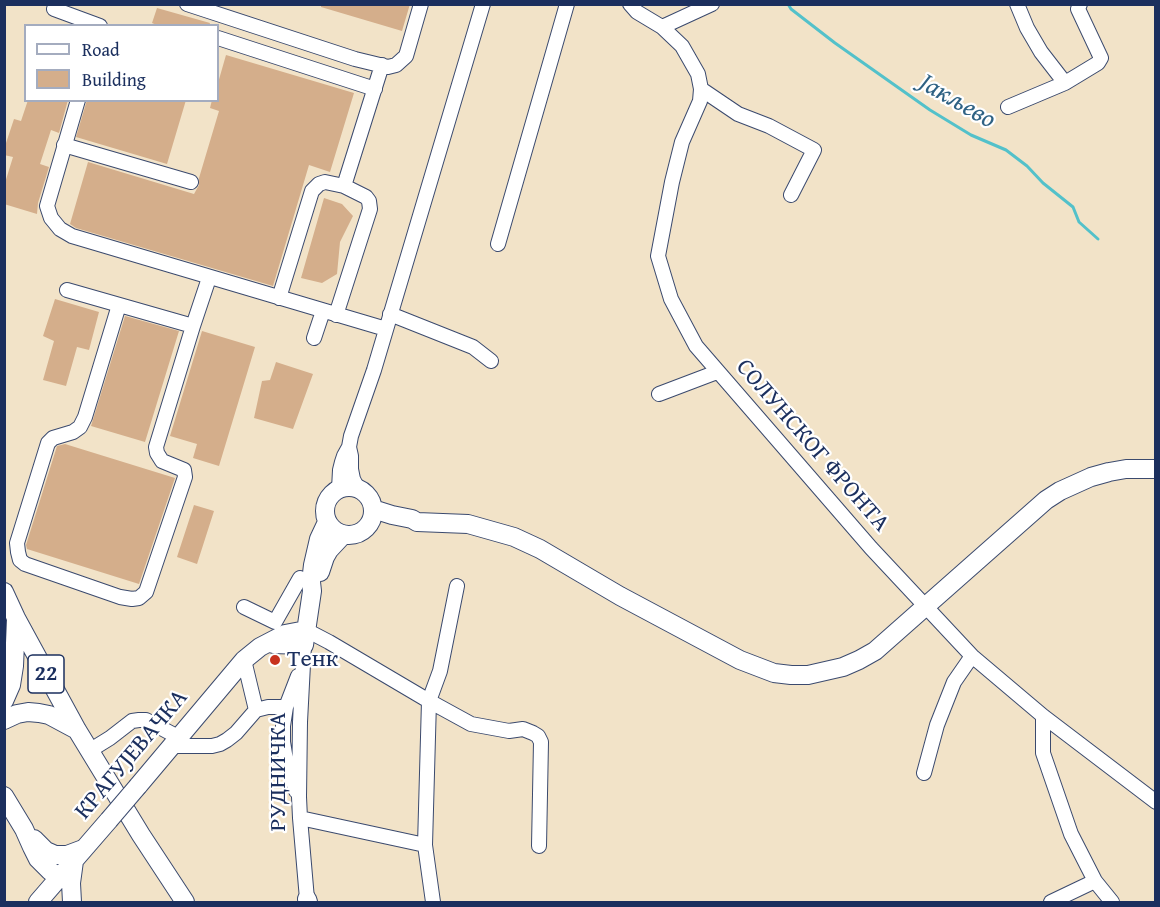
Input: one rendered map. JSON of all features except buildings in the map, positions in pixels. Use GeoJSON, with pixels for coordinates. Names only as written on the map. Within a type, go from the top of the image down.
{"type":"FeatureCollection","features":[{"type":"Feature","properties":{"kind":"main road"},"geometry":{"type":"LineString","coordinates":[[370,517],[399,526],[417,522],[468,524],[500,532],[525,542],[620,596],[756,667],[774,673],[808,675],[851,664],[875,651],[1029,515],[1060,491],[1091,477],[1109,472],[1126,469],[1155,469]]}},
{"type":"Feature","properties":{"kind":"main road"},"geometry":{"type":"LineString","coordinates":[[339,489],[358,489],[368,497],[370,517],[363,530],[357,534],[344,535],[331,528],[327,522],[325,507],[332,494],[339,489]]}},
{"type":"Feature","properties":{"kind":"main road"},"geometry":{"type":"LineString","coordinates":[[305,637],[308,591],[315,553],[320,535],[327,522]]}},
{"type":"Feature","properties":{"kind":"main road"},"geometry":{"type":"LineString","coordinates":[[308,591],[317,582],[329,550],[344,535]]}},
{"type":"Feature","properties":{"kind":"main road","name":"22"},"geometry":{"type":"LineString","coordinates":[[4,592],[89,751],[185,903]]}},
{"type":"Feature","properties":{"kind":"main road"},"geometry":{"type":"LineString","coordinates":[[4,701],[15,666],[16,618]]}},
{"type":"Feature","properties":{"kind":"main road","name":"КРАГУЈЕВАЧКА"},"geometry":{"type":"LineString","coordinates":[[40,902],[244,660],[267,644],[305,637]]}},
{"type":"Feature","properties":{"kind":"main road"},"geometry":{"type":"LineString","coordinates":[[4,720],[17,714],[39,713],[49,715],[77,730]]}},
{"type":"Feature","properties":{"kind":"main road"},"geometry":{"type":"LineString","coordinates":[[4,796],[15,818],[38,859],[42,880],[40,902],[55,899],[70,903],[70,883],[80,855],[55,855],[46,851],[15,818]]}},
{"type":"Feature","properties":{"kind":"main road"},"geometry":{"type":"LineString","coordinates":[[38,859],[60,877]]}},
{"type":"Feature","properties":{"kind":"street"},"geometry":{"type":"LineString","coordinates":[[187,4],[212,8],[355,59],[388,67],[396,65],[406,56],[421,4]]}},
{"type":"Feature","properties":{"kind":"street"},"geometry":{"type":"LineString","coordinates":[[358,489],[352,474],[351,436],[374,370],[483,4]]}},
{"type":"Feature","properties":{"kind":"street"},"geometry":{"type":"LineString","coordinates":[[498,244],[567,4]]}},
{"type":"Feature","properties":{"kind":"street"},"geometry":{"type":"LineString","coordinates":[[630,4],[637,12],[662,27],[682,46],[698,74],[701,89],[738,114],[769,126],[814,150],[791,195]]}},
{"type":"Feature","properties":{"kind":"street"},"geometry":{"type":"LineString","coordinates":[[662,27],[712,4]]}},
{"type":"Feature","properties":{"kind":"street"},"geometry":{"type":"LineString","coordinates":[[1017,4],[1041,52],[1065,83]]}},
{"type":"Feature","properties":{"kind":"street"},"geometry":{"type":"LineString","coordinates":[[1008,107],[1065,83],[1098,63],[1101,58],[1078,9],[1080,4]]}},
{"type":"Feature","properties":{"kind":"street"},"geometry":{"type":"LineString","coordinates":[[54,9],[98,24]]}},
{"type":"Feature","properties":{"kind":"street"},"geometry":{"type":"LineString","coordinates":[[219,38],[375,89]]}},
{"type":"Feature","properties":{"kind":"street"},"geometry":{"type":"LineString","coordinates":[[344,186],[382,65]]}},
{"type":"Feature","properties":{"kind":"street","name":"СОЛУНСКОГ ФРОНТА"},"geometry":{"type":"LineString","coordinates":[[701,89],[699,101],[682,142],[658,256],[671,299],[696,346],[871,548],[972,656],[1043,716],[1155,802]]}},
{"type":"Feature","properties":{"kind":"street"},"geometry":{"type":"LineString","coordinates":[[77,102],[47,206],[51,218],[60,229],[72,236],[386,330]]}},
{"type":"Feature","properties":{"kind":"street"},"geometry":{"type":"LineString","coordinates":[[64,145],[191,182]]}},
{"type":"Feature","properties":{"kind":"street"},"geometry":{"type":"LineString","coordinates":[[279,298],[312,191],[325,182],[344,186],[366,197],[370,209],[330,313],[314,338]]}},
{"type":"Feature","properties":{"kind":"street"},"geometry":{"type":"LineString","coordinates":[[119,305],[85,417],[80,427],[74,432],[53,438],[48,443],[17,543],[20,560],[25,564],[120,597],[132,599],[139,598],[146,592],[184,477],[184,470],[162,461],[156,447],[209,278]]}},
{"type":"Feature","properties":{"kind":"street"},"geometry":{"type":"LineString","coordinates":[[68,290],[193,326]]}},
{"type":"Feature","properties":{"kind":"street"},"geometry":{"type":"LineString","coordinates":[[390,314],[473,347],[491,361]]}},
{"type":"Feature","properties":{"kind":"street"},"geometry":{"type":"LineString","coordinates":[[659,394],[717,372]]}},
{"type":"Feature","properties":{"kind":"street"},"geometry":{"type":"LineString","coordinates":[[339,489],[342,462],[350,447]]}},
{"type":"Feature","properties":{"kind":"street"},"geometry":{"type":"LineString","coordinates":[[433,903],[425,845],[429,701],[440,671],[457,586]]}},
{"type":"Feature","properties":{"kind":"street"},"geometry":{"type":"LineString","coordinates":[[244,607],[275,622],[289,598],[308,591]]}},
{"type":"Feature","properties":{"kind":"street"},"geometry":{"type":"LineString","coordinates":[[289,598],[308,591]]}},
{"type":"Feature","properties":{"kind":"street"},"geometry":{"type":"LineString","coordinates":[[305,637],[329,642],[471,724],[509,731],[523,729],[538,736],[541,742],[539,846]]}},
{"type":"Feature","properties":{"kind":"street","name":"РУДНИЧКА"},"geometry":{"type":"LineString","coordinates":[[305,637],[300,722],[299,797],[307,901]]}},
{"type":"Feature","properties":{"kind":"street"},"geometry":{"type":"LineString","coordinates":[[924,773],[937,725],[954,682],[972,656]]}},
{"type":"Feature","properties":{"kind":"street"},"geometry":{"type":"LineString","coordinates":[[244,660],[256,711]]}},
{"type":"Feature","properties":{"kind":"street"},"geometry":{"type":"LineString","coordinates":[[299,797],[284,749],[283,726],[286,707],[303,666]]}},
{"type":"Feature","properties":{"kind":"street"},"geometry":{"type":"LineString","coordinates":[[89,751],[132,721],[139,720],[146,720],[175,741],[205,746],[220,744],[236,733],[256,711],[268,707],[286,707]]}},
{"type":"Feature","properties":{"kind":"street"},"geometry":{"type":"LineString","coordinates":[[1043,716],[1043,753],[1071,834],[1095,881],[1112,903]]}},
{"type":"Feature","properties":{"kind":"street"},"geometry":{"type":"LineString","coordinates":[[300,818],[425,845]]}},
{"type":"Feature","properties":{"kind":"street"},"geometry":{"type":"LineString","coordinates":[[1052,903],[1095,881]]}},
{"type":"Feature","properties":{"kind":"waterway","name":"Јакљево"},"geometry":{"type":"LineString","coordinates":[[788,4],[791,9],[835,43],[930,110],[971,135],[1006,150],[1073,207],[1079,222],[1098,239]]}},
{"type":"Feature","properties":{"kind":"place","name":"Тенк"},"geometry":{"type":"Point","coordinates":[275,660]}}]}
